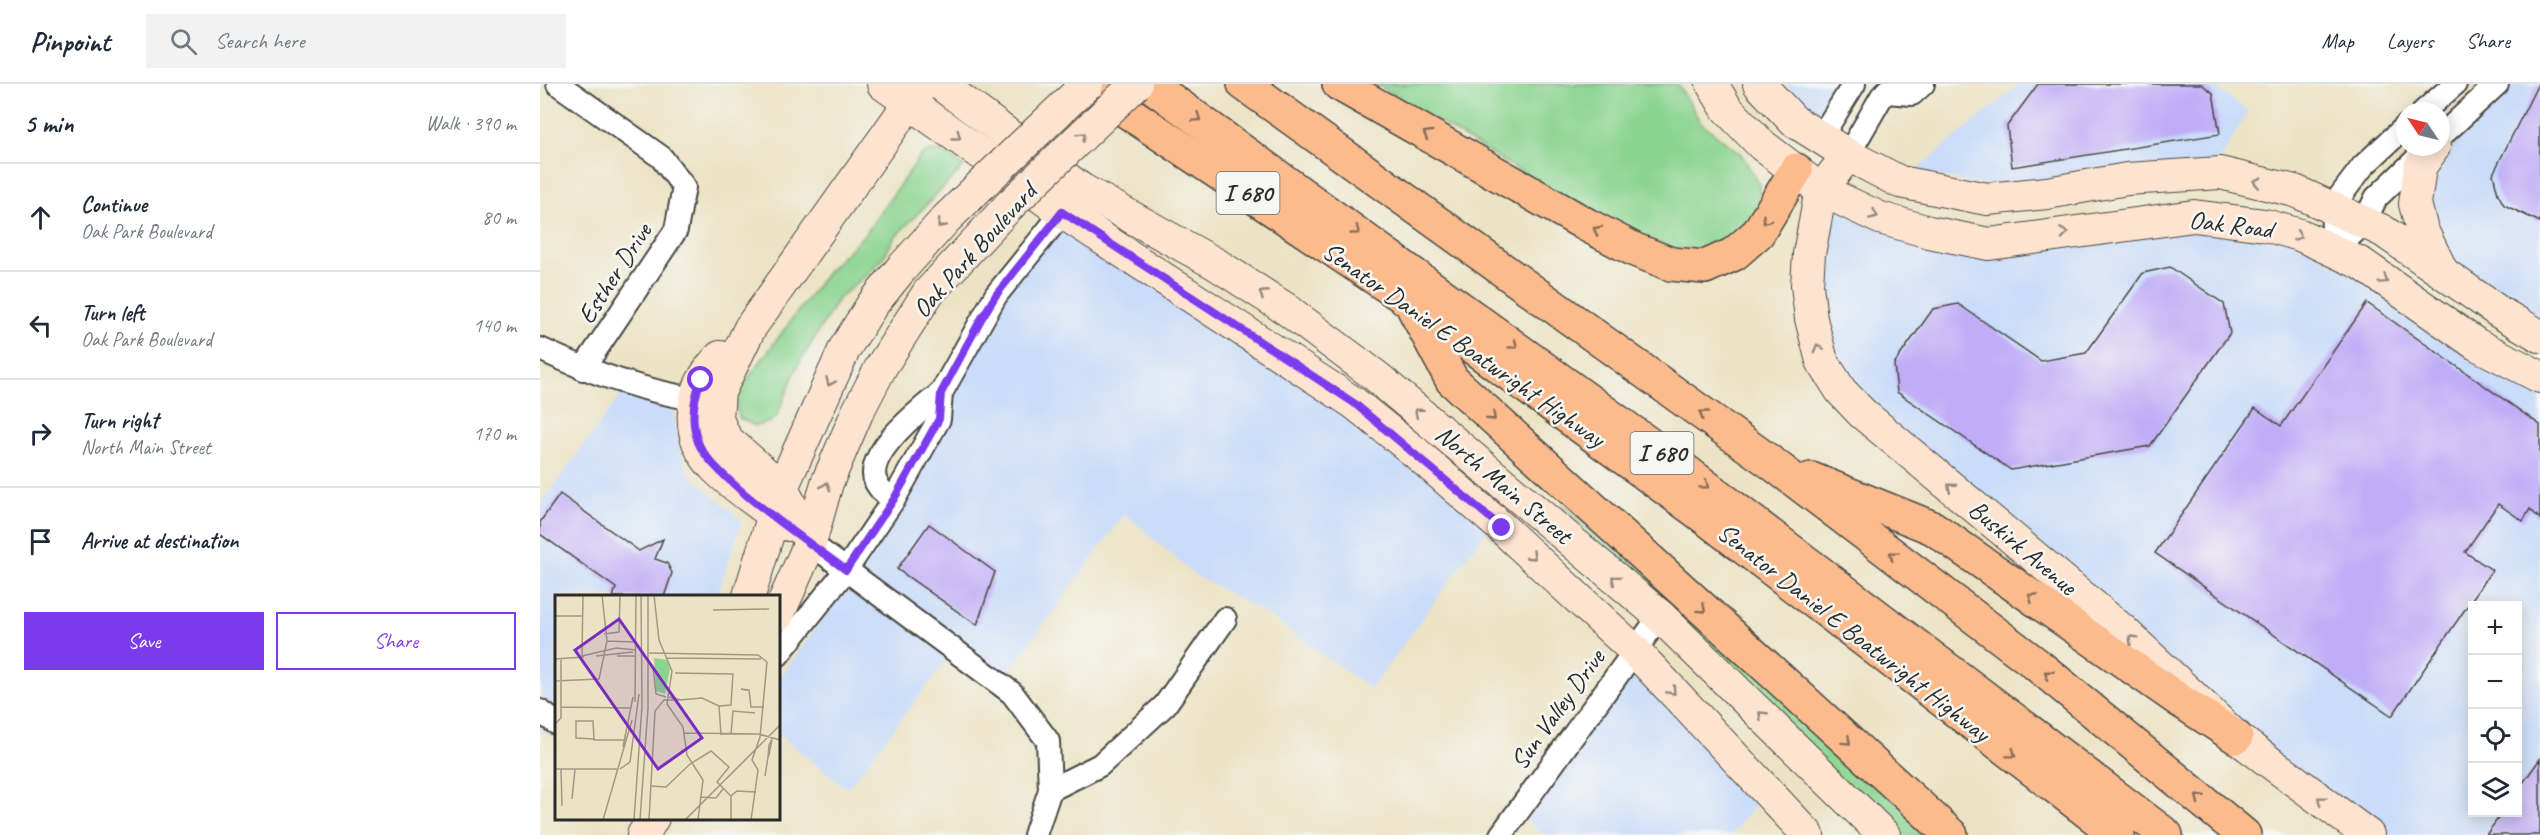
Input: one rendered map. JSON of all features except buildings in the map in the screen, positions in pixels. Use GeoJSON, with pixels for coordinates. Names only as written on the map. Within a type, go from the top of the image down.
{"type":"FeatureCollection","features":[{"type":"Feature","properties":{"kind":"highway","name":"Senator Daniel E Boatwright Highway"},"geometry":{"type":"LineString","coordinates":[[1087,84],[1411,302],[1699,513],[2118,835]]}},
{"type":"Feature","properties":{"kind":"highway","name":"I 680"},"geometry":{"type":"LineString","coordinates":[[1149,84],[1671,460],[2166,835]]}},
{"type":"Feature","properties":{"kind":"highway","name":"I 680"},"geometry":{"type":"LineString","coordinates":[[1244,84],[1773,464],[2036,664],[2244,835]]}},
{"type":"Feature","properties":{"kind":"highway"},"geometry":{"type":"LineString","coordinates":[[1339,84],[1587,225],[1635,250],[1671,264],[1705,267],[1734,254],[1758,233],[1796,170]]}},
{"type":"Feature","properties":{"kind":"highway"},"geometry":{"type":"LineString","coordinates":[[1411,302],[1452,380],[1950,835]]}},
{"type":"Feature","properties":{"kind":"highway"},"geometry":{"type":"LineString","coordinates":[[1773,464],[1933,528],[2182,702],[2236,737]]}},
{"type":"Feature","properties":{"kind":"main road"},"geometry":{"type":"LineString","coordinates":[[883,84],[916,93],[1072,201]]}},
{"type":"Feature","properties":{"kind":"main road"},"geometry":{"type":"LineString","coordinates":[[940,84],[1072,201]]}},
{"type":"Feature","properties":{"kind":"main road","name":"Oak Park Boulevard"},"geometry":{"type":"LineString","coordinates":[[750,595],[778,501],[845,348],[872,305],[945,219],[1087,84]]}},
{"type":"Feature","properties":{"kind":"main road","name":"Oak Park Boulevard"},"geometry":{"type":"LineString","coordinates":[[780,610],[810,543],[827,483],[857,413],[900,334],[928,293],[1009,206],[1136,84]]}},
{"type":"Feature","properties":{"kind":"main road"},"geometry":{"type":"LineString","coordinates":[[1712,84],[1727,109],[1762,146],[1821,190]]}},
{"type":"Feature","properties":{"kind":"main road"},"geometry":{"type":"LineString","coordinates":[[1759,84],[1794,121],[1848,155]]}},
{"type":"Feature","properties":{"kind":"main road"},"geometry":{"type":"LineString","coordinates":[[810,543],[726,439],[717,419],[718,392],[750,328],[916,93]]}},
{"type":"Feature","properties":{"kind":"main road"},"geometry":{"type":"LineString","coordinates":[[1796,170],[1821,137]]}},
{"type":"Feature","properties":{"kind":"main road","name":"Buskirk Avenue"},"geometry":{"type":"LineString","coordinates":[[1848,155],[1821,190],[1809,254],[1807,285],[1811,319],[1822,361],[1841,391],[1862,413],[2120,628],[2236,737],[2368,835]]}},
{"type":"Feature","properties":{"kind":"main road","name":"Oak Road"},"geometry":{"type":"LineString","coordinates":[[1848,155],[1900,182],[1987,199],[2047,193],[2127,179],[2220,173],[2295,191],[2383,231],[2499,312],[2540,336]]}},
{"type":"Feature","properties":{"kind":"main road"},"geometry":{"type":"LineString","coordinates":[[2426,156],[2420,167],[2415,204],[2422,230],[2442,272]]}},
{"type":"Feature","properties":{"kind":"main road","name":"Oak Road"},"geometry":{"type":"LineString","coordinates":[[1821,190],[1880,218],[1929,232],[1989,244],[2194,216],[2265,225],[2300,235],[2362,264],[2476,344],[2540,377]]}},
{"type":"Feature","properties":{"kind":"main road","name":"North Main Street"},"geometry":{"type":"LineString","coordinates":[[1072,201],[1216,264],[1286,309],[1377,377],[1660,616],[1884,835]]}},
{"type":"Feature","properties":{"kind":"main road","name":"North Main Street"},"geometry":{"type":"LineString","coordinates":[[1072,201],[1354,403],[1502,528],[1634,650],[1808,835]]}},
{"type":"Feature","properties":{"kind":"main road"},"geometry":{"type":"LineString","coordinates":[[750,328],[701,380],[694,399],[693,417],[698,442],[715,468],[778,501]]}},
{"type":"Feature","properties":{"kind":"main road"},"geometry":{"type":"LineString","coordinates":[[643,835],[652,820]]}},
{"type":"Feature","properties":{"kind":"street","name":"Esther Drive"},"geometry":{"type":"LineString","coordinates":[[558,84],[661,157],[684,187],[676,230],[583,369]]}},
{"type":"Feature","properties":{"kind":"street"},"geometry":{"type":"LineString","coordinates":[[1821,137],[1854,84]]}},
{"type":"Feature","properties":{"kind":"street"},"geometry":{"type":"LineString","coordinates":[[1848,155],[1891,88],[1912,94],[1923,84]]}},
{"type":"Feature","properties":{"kind":"street"},"geometry":{"type":"LineString","coordinates":[[2448,102],[2455,84]]}},
{"type":"Feature","properties":{"kind":"street"},"geometry":{"type":"LineString","coordinates":[[2450,123],[2497,84]]}},
{"type":"Feature","properties":{"kind":"street"},"geometry":{"type":"LineString","coordinates":[[2334,251],[2332,207],[2364,166],[2396,136]]}},
{"type":"Feature","properties":{"kind":"street"},"geometry":{"type":"LineString","coordinates":[[2334,251],[2364,223],[2376,198],[2416,156]]}},
{"type":"Feature","properties":{"kind":"street","name":"Oak Park Boulevard"},"geometry":{"type":"LineString","coordinates":[[894,499],[878,487],[874,475],[875,462],[880,451],[941,393],[996,295],[1072,201]]}},
{"type":"Feature","properties":{"kind":"street"},"geometry":{"type":"LineString","coordinates":[[540,349],[583,369],[665,394],[694,399]]}},
{"type":"Feature","properties":{"kind":"street","name":"Oak Park Boulevard"},"geometry":{"type":"LineString","coordinates":[[780,652],[846,570],[894,499],[939,419],[941,393]]}},
{"type":"Feature","properties":{"kind":"street"},"geometry":{"type":"LineString","coordinates":[[810,543],[1012,693],[1048,741],[1050,790],[1035,835]]}},
{"type":"Feature","properties":{"kind":"street","name":"Sun Valley Drive"},"geometry":{"type":"LineString","coordinates":[[1501,835],[1660,616]]}},
{"type":"Feature","properties":{"kind":"street"},"geometry":{"type":"LineString","coordinates":[[1050,790],[1100,765],[1165,705],[1225,619]]}},
{"type":"Feature","properties":{"kind":"street"},"geometry":{"type":"LineString","coordinates":[[540,711],[555,722]]}},
{"type":"Feature","properties":{"kind":"shaded area"},"geometry":{"type":"Polygon","coordinates":[[[1786,84],[1847,84],[1820,120],[1805,107],[1786,84]]]}},
{"type":"Feature","properties":{"kind":"shaded area"},"geometry":{"type":"Polygon","coordinates":[[[2020,84],[2210,84],[2248,111],[2219,162],[2047,182],[1980,185],[1915,171],[2020,84]]]}},
{"type":"Feature","properties":{"kind":"shaded area"},"geometry":{"type":"Polygon","coordinates":[[[2497,84],[2540,84],[2540,336],[2442,272],[2420,167],[2430,156],[2450,156],[2450,135],[2497,84]]]}},
{"type":"Feature","properties":{"kind":"shaded area"},"geometry":{"type":"Polygon","coordinates":[[[1821,190],[1929,232],[2265,225],[2540,377],[2540,835],[2368,835],[1822,361],[1821,190]]]}},
{"type":"Feature","properties":{"kind":"shaded area"},"geometry":{"type":"Polygon","coordinates":[[[1062,212],[1493,521],[1371,689],[1266,614],[1193,574],[1125,514],[1000,684],[955,650],[847,789],[780,736],[780,678],[875,544],[941,393],[1062,212]]]}},
{"type":"Feature","properties":{"kind":"shaded area"},"geometry":{"type":"Polygon","coordinates":[[[625,389],[670,399],[687,472],[742,521],[717,595],[555,595],[555,738],[540,727],[540,505],[625,389]]]}},
{"type":"Feature","properties":{"kind":"shaded area"},"geometry":{"type":"Polygon","coordinates":[[[1634,650],[1766,791],[1731,835],[1544,835],[1517,813],[1634,650]]]}},
{"type":"Feature","properties":{"kind":"green space"},"geometry":{"type":"Polygon","coordinates":[[[1376,84],[1678,84],[1701,123],[1741,154],[1759,183],[1759,202],[1752,219],[1726,239],[1702,250],[1671,248],[1594,216],[1376,84]]]}},
{"type":"Feature","properties":{"kind":"green space"},"geometry":{"type":"Polygon","coordinates":[[[931,151],[943,152],[964,166],[894,238],[883,258],[870,272],[838,299],[797,367],[777,416],[770,422],[755,426],[739,418],[735,398],[740,389],[828,271],[866,233],[921,155],[931,151]]]}},
{"type":"Feature","properties":{"kind":"green space"},"geometry":{"type":"Polygon","coordinates":[[[1562,504],[1659,570],[1951,835],[1887,835],[1662,614],[1562,504]]]}},
{"type":"Feature","properties":{"kind":"route"},"geometry":{"type":"LineString","coordinates":[[701,380],[694,396],[693,417],[698,442],[705,455],[715,468],[846,570],[894,499],[939,419],[941,393],[980,321],[996,295],[1062,212],[1354,403],[1415,452],[1502,528]]}}]}
